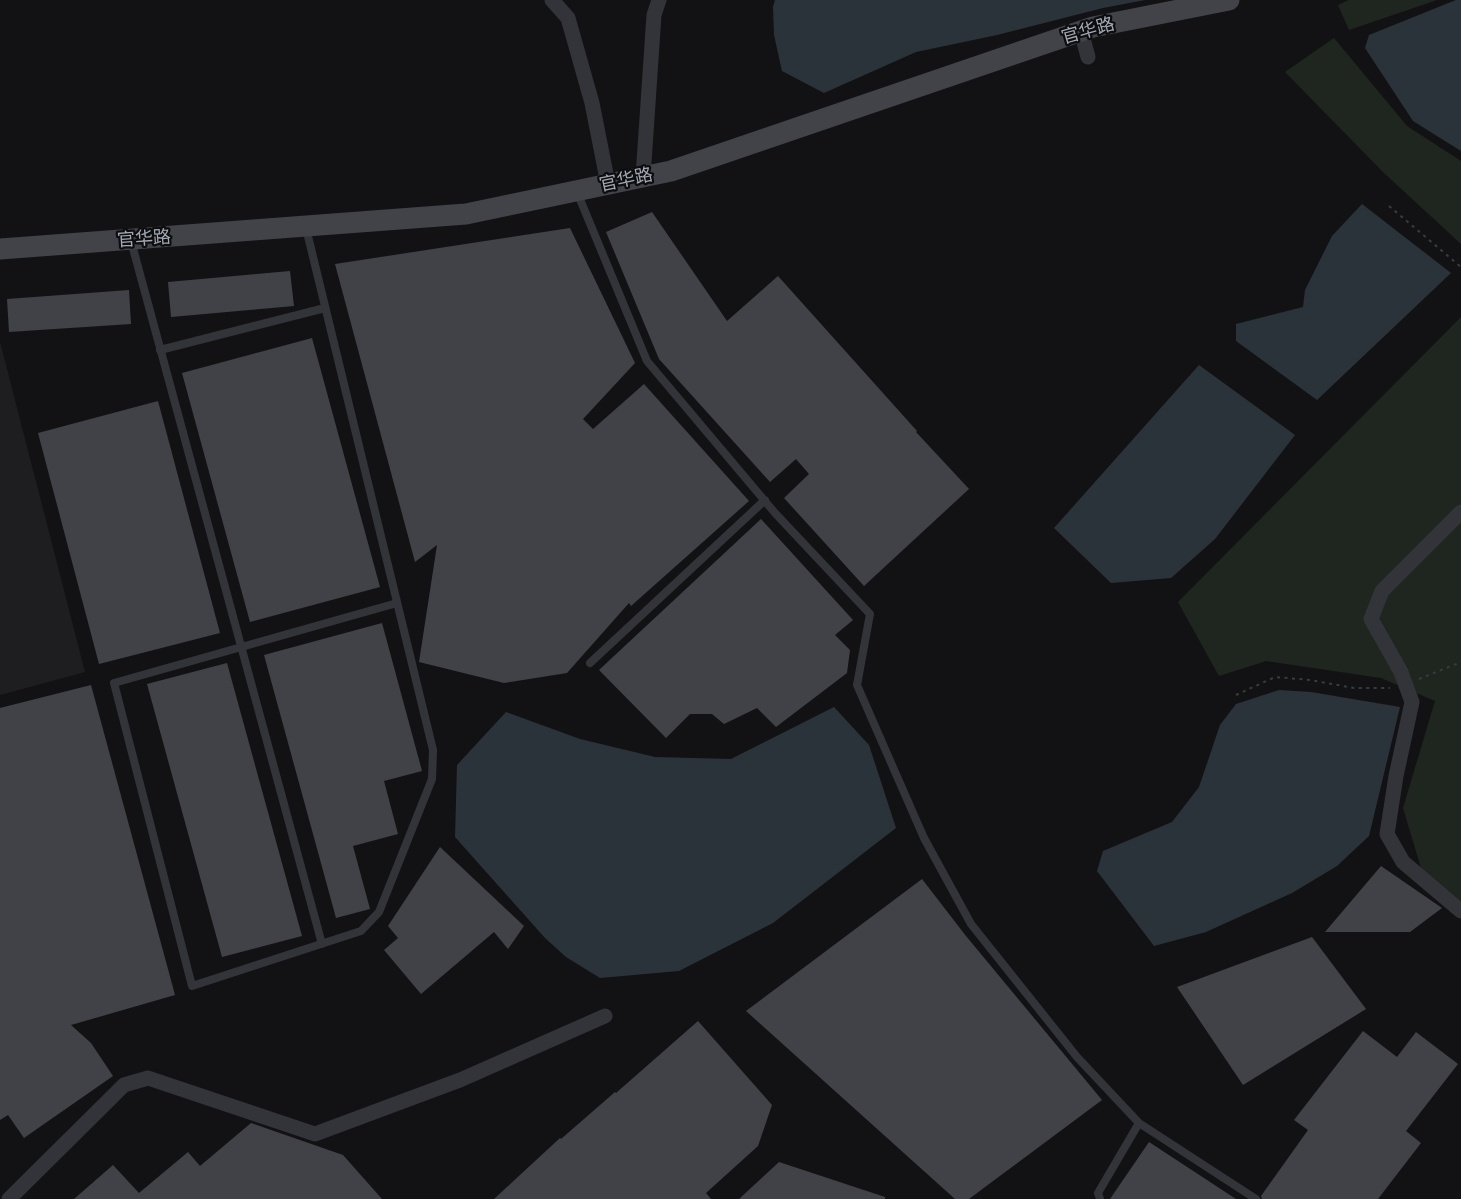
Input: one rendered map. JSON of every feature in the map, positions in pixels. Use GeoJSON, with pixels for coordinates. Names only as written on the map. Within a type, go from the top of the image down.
{"type":"FeatureCollection","features":[{"type":"Feature","properties":{"kind":"main road","name":"官华路"},"geometry":{"type":"LineString","coordinates":[[0,249],[466,214],[671,171],[1094,27],[1229,0]]}},
{"type":"Feature","properties":{"kind":"street"},"geometry":{"type":"LineString","coordinates":[[552,0],[568,18],[592,103],[608,184]]}},
{"type":"Feature","properties":{"kind":"street"},"geometry":{"type":"LineString","coordinates":[[643,177],[654,15],[659,0]]}},
{"type":"Feature","properties":{"kind":"street"},"geometry":{"type":"LineString","coordinates":[[1081,31],[1088,57]]}},
{"type":"Feature","properties":{"kind":"street"},"geometry":{"type":"LineString","coordinates":[[1461,512],[1383,591],[1371,619],[1401,672],[1412,702],[1396,776],[1387,834],[1402,862],[1461,911]]}},
{"type":"Feature","properties":{"kind":"street"},"geometry":{"type":"LineString","coordinates":[[9,1199],[124,1085],[148,1078],[315,1134],[460,1080],[605,1016]]}},
{"type":"Feature","properties":{"kind":"lane"},"geometry":{"type":"LineString","coordinates":[[577,191],[647,361],[765,500],[870,614],[857,685],[924,838],[971,924],[1077,1057],[1139,1123],[1256,1199]]}},
{"type":"Feature","properties":{"kind":"lane"},"geometry":{"type":"LineString","coordinates":[[305,226],[433,750],[432,779],[379,912],[361,931],[192,986],[114,683],[397,603]]}},
{"type":"Feature","properties":{"kind":"lane"},"geometry":{"type":"LineString","coordinates":[[131,240],[322,944]]}},
{"type":"Feature","properties":{"kind":"lane"},"geometry":{"type":"LineString","coordinates":[[160,350],[325,308]]}},
{"type":"Feature","properties":{"kind":"lane"},"geometry":{"type":"LineString","coordinates":[[590,663],[765,500]]}},
{"type":"Feature","properties":{"kind":"lane"},"geometry":{"type":"LineString","coordinates":[[1100,1199],[1098,1193],[1139,1123]]}},
{"type":"Feature","properties":{"kind":"path"},"geometry":{"type":"LineString","coordinates":[[1389,206],[1461,267]]}},
{"type":"Feature","properties":{"kind":"path"},"geometry":{"type":"LineString","coordinates":[[1236,695],[1275,677],[1310,680],[1354,688],[1387,689],[1405,685],[1461,662]]}},
{"type":"Feature","properties":{"kind":"shaded area"},"geometry":{"type":"Polygon","coordinates":[[[775,0],[1145,0],[916,52],[824,93],[782,71],[774,35],[775,0]]]}},
{"type":"Feature","properties":{"kind":"shaded area"},"geometry":{"type":"Polygon","coordinates":[[[1349,0],[1437,0],[1349,30],[1338,5],[1349,0]]]}},
{"type":"Feature","properties":{"kind":"shaded area"},"geometry":{"type":"Polygon","coordinates":[[[1461,0],[1461,151],[1413,121],[1365,48],[1369,35],[1461,0]]]}},
{"type":"Feature","properties":{"kind":"shaded area"},"geometry":{"type":"Polygon","coordinates":[[[1334,38],[1407,126],[1461,161],[1461,244],[1384,173],[1285,72],[1334,38]]]}},
{"type":"Feature","properties":{"kind":"shaded area"},"geometry":{"type":"Polygon","coordinates":[[[1362,204],[1451,273],[1317,400],[1236,341],[1236,324],[1303,307],[1305,290],[1332,236],[1362,204]]]}},
{"type":"Feature","properties":{"kind":"shaded area"},"geometry":{"type":"Polygon","coordinates":[[[1461,317],[1461,901],[1421,868],[1403,808],[1435,701],[1381,678],[1266,661],[1219,676],[1178,602],[1461,317]]]}},
{"type":"Feature","properties":{"kind":"shaded area"},"geometry":{"type":"Polygon","coordinates":[[[0,342],[85,672],[0,695],[0,342]]]}},
{"type":"Feature","properties":{"kind":"shaded area"},"geometry":{"type":"Polygon","coordinates":[[[1199,365],[1295,435],[1215,539],[1171,578],[1111,583],[1054,528],[1199,365]]]}},
{"type":"Feature","properties":{"kind":"shaded area"},"geometry":{"type":"Polygon","coordinates":[[[1279,690],[1311,692],[1400,707],[1369,836],[1337,866],[1292,893],[1206,932],[1154,946],[1097,871],[1103,851],[1172,822],[1199,787],[1220,725],[1236,704],[1279,690]]]}},
{"type":"Feature","properties":{"kind":"shaded area"},"geometry":{"type":"Polygon","coordinates":[[[834,707],[869,745],[896,828],[773,923],[679,971],[600,978],[566,957],[545,938],[455,837],[457,765],[506,712],[580,739],[655,757],[731,759],[834,707]]]}},
{"type":"Feature","properties":{"kind":"building"},"geometry":{"type":"Polygon","coordinates":[[[652,212],[727,321],[778,276],[969,489],[864,586],[784,498],[809,474],[796,459],[770,482],[659,359],[606,232],[652,212]]]}},
{"type":"Feature","properties":{"kind":"building"},"geometry":{"type":"Polygon","coordinates":[[[570,228],[635,363],[583,419],[593,429],[644,384],[749,501],[631,606],[629,603],[567,673],[504,683],[419,662],[437,545],[415,562],[335,264],[570,228]]]}},
{"type":"Feature","properties":{"kind":"building"},"geometry":{"type":"Polygon","coordinates":[[[290,271],[294,306],[171,317],[168,282],[290,271]]]}},
{"type":"Feature","properties":{"kind":"building"},"geometry":{"type":"Polygon","coordinates":[[[129,290],[131,324],[9,332],[7,299],[129,290]]]}},
{"type":"Feature","properties":{"kind":"building"},"geometry":{"type":"Polygon","coordinates":[[[312,338],[380,587],[250,622],[182,373],[312,338]]]}},
{"type":"Feature","properties":{"kind":"building"},"geometry":{"type":"Polygon","coordinates":[[[158,401],[220,633],[99,664],[38,433],[158,401]]]}},
{"type":"Feature","properties":{"kind":"building"},"geometry":{"type":"Polygon","coordinates":[[[761,519],[853,620],[835,635],[850,650],[847,673],[776,727],[757,708],[724,724],[712,714],[690,714],[666,738],[599,670],[761,519]]]}},
{"type":"Feature","properties":{"kind":"building"},"geometry":{"type":"Polygon","coordinates":[[[382,623],[422,771],[384,781],[398,834],[353,846],[370,909],[336,918],[264,655],[382,623]]]}},
{"type":"Feature","properties":{"kind":"building"},"geometry":{"type":"Polygon","coordinates":[[[227,663],[302,936],[222,957],[147,684],[227,663]]]}},
{"type":"Feature","properties":{"kind":"building"},"geometry":{"type":"Polygon","coordinates":[[[91,685],[175,995],[71,1025],[91,1043],[113,1076],[24,1138],[8,1115],[0,1120],[0,708],[91,685]]]}},
{"type":"Feature","properties":{"kind":"building"},"geometry":{"type":"Polygon","coordinates":[[[440,847],[524,926],[508,949],[494,932],[421,994],[384,950],[398,938],[388,926],[440,847]]]}},
{"type":"Feature","properties":{"kind":"building"},"geometry":{"type":"Polygon","coordinates":[[[1381,866],[1442,908],[1410,932],[1325,932],[1381,866]]]}},
{"type":"Feature","properties":{"kind":"building"},"geometry":{"type":"Polygon","coordinates":[[[922,879],[966,936],[1102,1100],[969,1199],[955,1199],[746,1011],[922,879]]]}},
{"type":"Feature","properties":{"kind":"building"},"geometry":{"type":"Polygon","coordinates":[[[1312,937],[1366,1009],[1243,1085],[1177,987],[1312,937]]]}},
{"type":"Feature","properties":{"kind":"building"},"geometry":{"type":"Polygon","coordinates":[[[698,1021],[772,1105],[758,1146],[706,1193],[711,1199],[494,1199],[560,1138],[616,1093],[698,1021]]]}},
{"type":"Feature","properties":{"kind":"building"},"geometry":{"type":"Polygon","coordinates":[[[1363,1031],[1397,1057],[1416,1032],[1458,1064],[1406,1131],[1421,1143],[1378,1199],[1262,1199],[1261,1196],[1308,1130],[1294,1120],[1363,1031]]]}},
{"type":"Feature","properties":{"kind":"building"},"geometry":{"type":"Polygon","coordinates":[[[251,1123],[343,1155],[382,1199],[74,1199],[113,1165],[139,1193],[188,1152],[200,1166],[251,1123]]]}},
{"type":"Feature","properties":{"kind":"building"},"geometry":{"type":"Polygon","coordinates":[[[1149,1142],[1236,1199],[1110,1199],[1149,1142]]]}},
{"type":"Feature","properties":{"kind":"building"},"geometry":{"type":"Polygon","coordinates":[[[779,1162],[885,1197],[885,1199],[739,1199],[779,1162]]]}}]}
